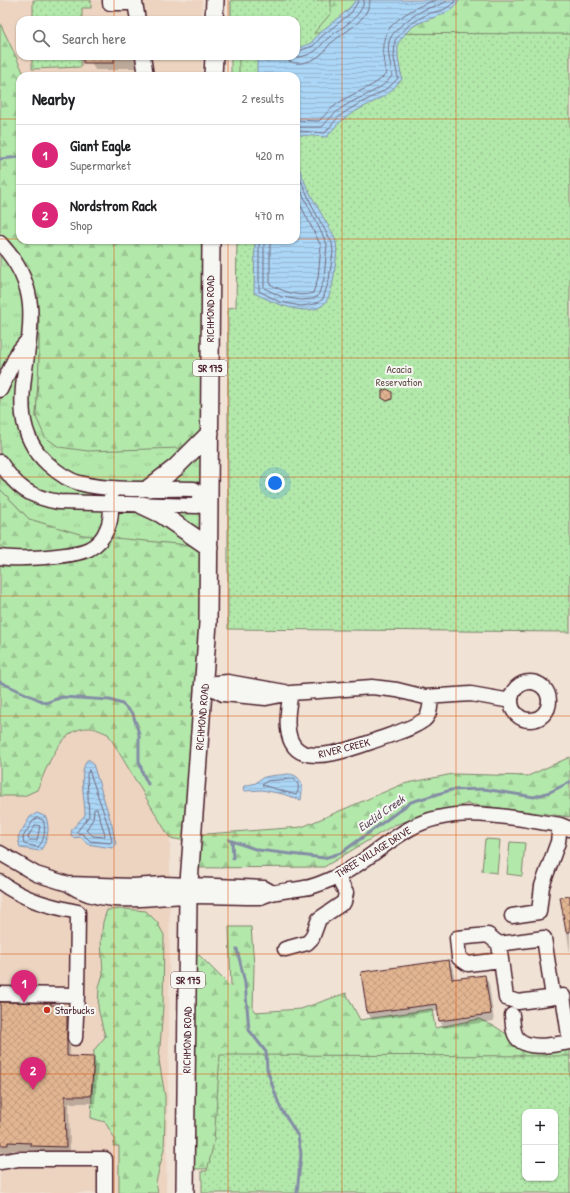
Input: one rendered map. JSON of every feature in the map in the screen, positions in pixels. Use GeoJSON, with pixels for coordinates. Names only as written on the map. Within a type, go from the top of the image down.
{"type":"FeatureCollection","features":[{"type":"Feature","properties":{"kind":"main road"},"geometry":{"type":"LineString","coordinates":[[214,16],[215,0]]}},
{"type":"Feature","properties":{"kind":"main road"},"geometry":{"type":"LineString","coordinates":[[213,72],[214,60]]}},
{"type":"Feature","properties":{"kind":"main road","name":"RICHMOND ROAD"},"geometry":{"type":"LineString","coordinates":[[185,1193],[189,891],[205,684],[208,623],[211,244]]}},
{"type":"Feature","properties":{"kind":"main road"},"geometry":{"type":"LineString","coordinates":[[150,488],[175,468],[210,433]]}},
{"type":"Feature","properties":{"kind":"main road"},"geometry":{"type":"LineString","coordinates":[[142,505],[161,514],[209,547]]}},
{"type":"Feature","properties":{"kind":"street"},"geometry":{"type":"LineString","coordinates":[[110,0],[110,3],[135,2],[137,16]]}},
{"type":"Feature","properties":{"kind":"street"},"geometry":{"type":"LineString","coordinates":[[144,60],[145,72]]}},
{"type":"Feature","properties":{"kind":"street"},"geometry":{"type":"LineString","coordinates":[[0,244],[20,270],[30,304],[28,340],[29,354],[22,411],[24,424],[34,448],[43,459],[65,476],[87,485],[194,489],[201,495],[197,506],[59,502],[37,497],[18,486],[0,462]]}},
{"type":"Feature","properties":{"kind":"street"},"geometry":{"type":"LineString","coordinates":[[0,390],[18,352],[28,340]]}},
{"type":"Feature","properties":{"kind":"street"},"geometry":{"type":"LineString","coordinates":[[0,557],[16,558],[54,556],[87,550],[103,537],[108,528],[111,504],[111,487]]}},
{"type":"Feature","properties":{"kind":"street"},"geometry":{"type":"LineString","coordinates":[[205,684],[223,694],[266,698],[291,693],[372,687],[431,697],[471,694],[511,701]]}},
{"type":"Feature","properties":{"kind":"street","name":"RIVER CREEK"},"geometry":{"type":"LineString","coordinates":[[291,693],[287,722],[292,745],[301,753],[312,756],[326,755],[414,726],[425,719],[430,712],[431,697]]}},
{"type":"Feature","properties":{"kind":"street","name":"THREE VILLAGE DRIVE"},"geometry":{"type":"LineString","coordinates":[[189,891],[261,897],[271,892],[306,888],[337,876],[409,828],[440,817],[463,813],[495,816],[565,827]]}},
{"type":"Feature","properties":{"kind":"street"},"geometry":{"type":"LineString","coordinates":[[512,916],[539,912],[542,886],[565,827]]}},
{"type":"Feature","properties":{"kind":"street"},"geometry":{"type":"LineString","coordinates":[[0,852],[36,874],[68,884],[133,886],[164,884],[189,891]]}},
{"type":"Feature","properties":{"kind":"street"},"geometry":{"type":"LineString","coordinates":[[285,949],[307,943],[312,938],[319,920],[344,902],[346,893],[337,876]]}},
{"type":"Feature","properties":{"kind":"street"},"geometry":{"type":"LineString","coordinates":[[0,882],[13,892],[36,902],[78,912]]}},
{"type":"Feature","properties":{"kind":"street"},"geometry":{"type":"LineString","coordinates":[[68,884],[78,891],[97,896],[125,900],[189,891]]}},
{"type":"Feature","properties":{"kind":"street"},"geometry":{"type":"LineString","coordinates":[[75,1038],[78,912],[97,896]]}},
{"type":"Feature","properties":{"kind":"street"},"geometry":{"type":"LineString","coordinates":[[501,960],[468,964],[459,958],[456,938],[488,935],[499,944],[506,998],[518,1002],[563,996],[570,1042],[534,1046],[518,1039],[514,1032],[512,1015]]}},
{"type":"Feature","properties":{"kind":"street"},"geometry":{"type":"LineString","coordinates":[[499,944],[544,938],[553,997]]}},
{"type":"Feature","properties":{"kind":"street"},"geometry":{"type":"LineString","coordinates":[[0,994],[77,994]]}},
{"type":"Feature","properties":{"kind":"street"},"geometry":{"type":"LineString","coordinates":[[0,1162],[10,1159],[25,1158],[105,1160],[104,1193]]}},
{"type":"Feature","properties":{"kind":"shaded area"},"geometry":{"type":"Polygon","coordinates":[[[0,0],[202,0],[202,16],[16,16],[16,60],[202,60],[202,72],[16,72],[16,83],[0,109],[0,0]]]}},
{"type":"Feature","properties":{"kind":"shaded area"},"geometry":{"type":"Polygon","coordinates":[[[91,728],[108,734],[170,838],[169,1039],[166,1193],[0,1193],[0,796],[24,796],[64,740],[75,730],[91,728]]]}},
{"type":"Feature","properties":{"kind":"green space"},"geometry":{"type":"Polygon","coordinates":[[[33,0],[91,0],[91,8],[82,8],[82,16],[33,16],[33,0]]]}},
{"type":"Feature","properties":{"kind":"green space"},"geometry":{"type":"Polygon","coordinates":[[[231,0],[356,0],[311,43],[300,26],[300,16],[231,16],[231,0]]]}},
{"type":"Feature","properties":{"kind":"green space","name":"Acacia Reservation"},"geometry":{"type":"Polygon","coordinates":[[[231,0],[331,0],[331,13],[314,33],[570,34],[570,632],[228,629],[228,308],[236,307],[237,244],[300,244],[300,72],[239,72],[239,60],[300,60],[300,16],[231,16],[231,0]]]}},
{"type":"Feature","properties":{"kind":"green space"},"geometry":{"type":"Polygon","coordinates":[[[459,0],[570,0],[570,40],[398,43],[411,28],[423,21],[451,10],[456,6],[459,0]]]}},
{"type":"Feature","properties":{"kind":"green space"},"geometry":{"type":"Polygon","coordinates":[[[0,23],[16,57],[16,60],[17,60],[23,72],[16,72],[16,244],[211,244],[210,447],[88,451],[59,447],[45,437],[36,417],[39,361],[39,317],[30,317],[30,304],[0,243],[0,23]]]}},
{"type":"Feature","properties":{"kind":"green space"},"geometry":{"type":"Polygon","coordinates":[[[32,60],[81,60],[81,67],[32,69],[32,60]]]}},
{"type":"Feature","properties":{"kind":"green space"},"geometry":{"type":"Polygon","coordinates":[[[231,60],[241,60],[253,72],[231,72],[231,60]]]}},
{"type":"Feature","properties":{"kind":"green space"},"geometry":{"type":"Polygon","coordinates":[[[0,243],[39,317],[39,361],[36,417],[196,447],[210,447],[209,547],[83,536],[29,519],[0,489],[0,243]]]}},
{"type":"Feature","properties":{"kind":"green space"},"geometry":{"type":"Polygon","coordinates":[[[0,489],[29,519],[83,535],[209,547],[192,835],[302,827],[403,784],[453,774],[528,776],[570,757],[570,817],[467,804],[394,825],[324,867],[190,868],[192,842],[170,838],[108,734],[97,729],[90,728],[80,729],[70,734],[63,741],[50,760],[37,790],[24,796],[0,796],[0,489]]]}},
{"type":"Feature","properties":{"kind":"green space"},"geometry":{"type":"Polygon","coordinates":[[[485,839],[500,840],[497,873],[482,871],[485,839]]]}},
{"type":"Feature","properties":{"kind":"green space"},"geometry":{"type":"Polygon","coordinates":[[[510,842],[525,843],[522,876],[507,874],[510,842]]]}},
{"type":"Feature","properties":{"kind":"green space"},"geometry":{"type":"Polygon","coordinates":[[[125,909],[146,911],[157,922],[164,935],[163,1007],[159,1060],[165,1096],[165,1116],[164,1149],[156,1182],[158,1193],[119,1193],[119,1146],[113,1146],[115,1139],[105,1122],[91,1118],[94,1050],[105,1037],[98,1008],[99,987],[103,974],[101,941],[103,922],[107,910],[125,909]]]}},
{"type":"Feature","properties":{"kind":"green space"},"geometry":{"type":"Polygon","coordinates":[[[229,927],[251,927],[254,965],[253,1009],[255,1012],[301,1009],[346,993],[360,1020],[432,1009],[435,1028],[479,1019],[496,1027],[527,1048],[570,1048],[570,1114],[558,1113],[558,1109],[522,1109],[522,1113],[313,1168],[185,1169],[188,944],[231,987],[229,927]]]}},
{"type":"Feature","properties":{"kind":"green space"},"geometry":{"type":"Polygon","coordinates":[[[220,1055],[570,1056],[570,1193],[202,1193],[202,1171],[207,1171],[214,1142],[220,1055]]]}},
{"type":"Feature","properties":{"kind":"water"},"geometry":{"type":"Polygon","coordinates":[[[356,0],[459,0],[456,6],[451,10],[423,21],[411,28],[398,43],[398,58],[402,79],[389,93],[348,116],[334,128],[327,137],[300,135],[300,72],[257,72],[257,60],[300,60],[300,47],[311,43],[319,33],[348,10],[356,0]]]}},
{"type":"Feature","properties":{"kind":"water"},"geometry":{"type":"Polygon","coordinates":[[[300,169],[302,177],[314,201],[334,235],[337,246],[334,276],[329,296],[326,302],[319,307],[311,310],[301,310],[290,308],[254,293],[255,244],[300,244],[300,169]]]}},
{"type":"Feature","properties":{"kind":"water"},"geometry":{"type":"Polygon","coordinates":[[[87,760],[90,760],[93,764],[112,825],[116,845],[112,848],[87,844],[81,837],[73,838],[71,835],[72,829],[85,815],[82,779],[84,766],[87,760]]]}},
{"type":"Feature","properties":{"kind":"water"},"geometry":{"type":"Polygon","coordinates":[[[288,774],[297,777],[301,782],[301,800],[283,794],[262,790],[244,791],[243,789],[244,786],[256,783],[262,778],[288,774]]]}},
{"type":"Feature","properties":{"kind":"water"},"geometry":{"type":"Polygon","coordinates":[[[37,813],[46,817],[48,835],[45,843],[40,851],[20,848],[18,837],[30,817],[37,813]]]}},
{"type":"Feature","properties":{"kind":"building"},"geometry":{"type":"Polygon","coordinates":[[[83,60],[114,60],[114,63],[83,63],[83,60]]]}},
{"type":"Feature","properties":{"kind":"building"},"geometry":{"type":"Polygon","coordinates":[[[387,389],[392,392],[392,399],[387,401],[382,398],[382,391],[387,389]]]}},
{"type":"Feature","properties":{"kind":"building"},"geometry":{"type":"Polygon","coordinates":[[[570,896],[570,932],[566,932],[560,897],[570,896]]]}},
{"type":"Feature","properties":{"kind":"building"},"geometry":{"type":"Polygon","coordinates":[[[449,960],[452,979],[485,975],[491,1014],[439,1021],[437,1004],[367,1013],[361,972],[449,960]]]}},
{"type":"Feature","properties":{"kind":"building"},"geometry":{"type":"Polygon","coordinates":[[[0,1002],[51,1003],[51,1005],[61,1005],[61,1011],[67,1011],[67,1056],[94,1057],[91,1096],[65,1096],[66,1147],[31,1146],[31,1143],[8,1142],[8,1145],[0,1145],[0,1002]]]}},
{"type":"Feature","properties":{"kind":"waterway"},"geometry":{"type":"LineString","coordinates":[[0,159],[16,157]]}},
{"type":"Feature","properties":{"kind":"waterway","name":"Euclid Creek"},"geometry":{"type":"LineString","coordinates":[[0,682],[46,703],[62,697],[110,700],[122,704],[133,714],[139,734],[139,761],[148,784]]}},
{"type":"Feature","properties":{"kind":"waterway","name":"Euclid Creek"},"geometry":{"type":"LineString","coordinates":[[229,840],[258,850],[324,858],[341,853],[411,802],[451,790],[484,789],[534,797],[550,792],[570,782]]}},
{"type":"Feature","properties":{"kind":"waterway"},"geometry":{"type":"LineString","coordinates":[[232,841],[233,858]]}},
{"type":"Feature","properties":{"kind":"waterway"},"geometry":{"type":"LineString","coordinates":[[237,949],[245,983],[249,1030],[266,1052],[267,1069],[280,1107],[298,1136],[301,1154],[297,1193]]}},
{"type":"Feature","properties":{"kind":"place","name":"Giant Eagle"},"geometry":{"type":"Point","coordinates":[24,1003]}},
{"type":"Feature","properties":{"kind":"place","name":"Starbucks"},"geometry":{"type":"Point","coordinates":[47,1010]}},
{"type":"Feature","properties":{"kind":"place","name":"Nordstrom Rack"},"geometry":{"type":"Point","coordinates":[33,1090]}}]}
